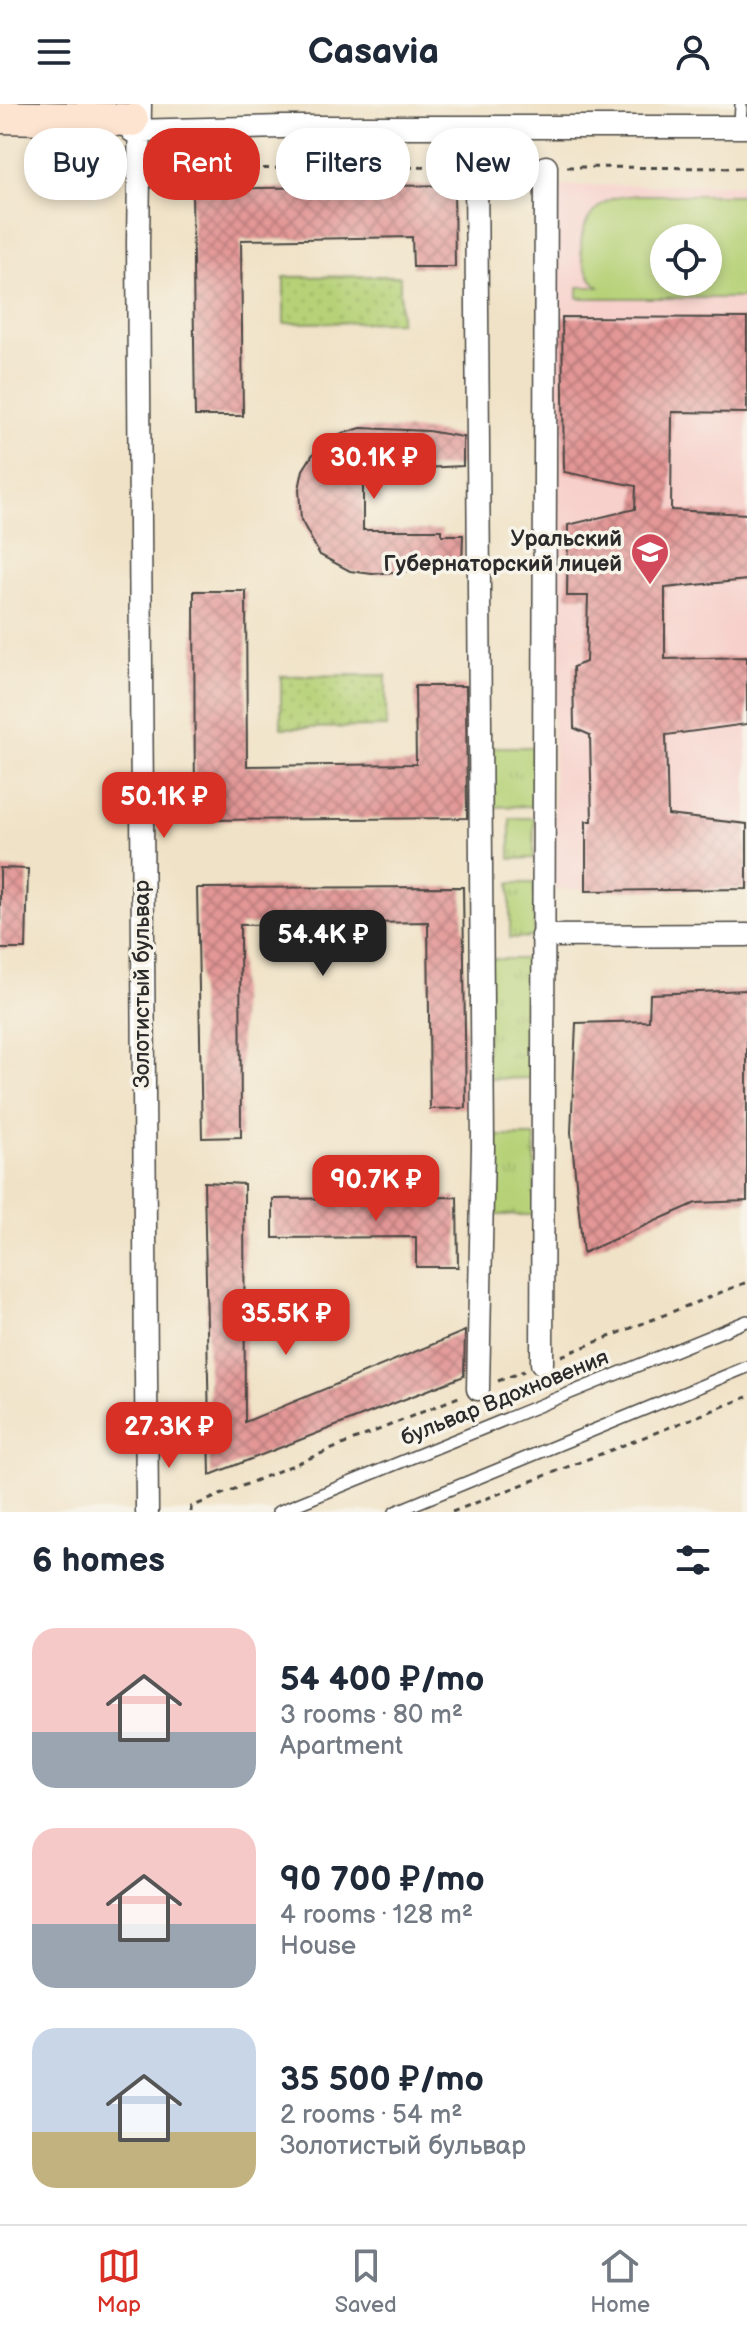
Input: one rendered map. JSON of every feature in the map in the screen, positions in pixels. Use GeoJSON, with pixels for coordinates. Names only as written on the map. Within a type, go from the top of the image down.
{"type":"FeatureCollection","features":[{"type":"Feature","properties":{"kind":"street"},"geometry":{"type":"LineString","coordinates":[[0,117],[137,118],[187,128],[744,127]]}},
{"type":"Feature","properties":{"kind":"street"},"geometry":{"type":"LineString","coordinates":[[0,135],[137,118]]}},
{"type":"Feature","properties":{"kind":"street","name":"Золотистый бульвар"},"geometry":{"type":"LineString","coordinates":[[137,118],[145,1437],[150,1507]]}},
{"type":"Feature","properties":{"kind":"street"},"geometry":{"type":"LineString","coordinates":[[542,1363],[546,167]]}},
{"type":"Feature","properties":{"kind":"street"},"geometry":{"type":"LineString","coordinates":[[476,200],[483,1147],[478,1389]]}},
{"type":"Feature","properties":{"kind":"street"},"geometry":{"type":"LineString","coordinates":[[542,936],[747,935]]}},
{"type":"Feature","properties":{"kind":"lane"},"geometry":{"type":"LineString","coordinates":[[741,104],[744,127]]}},
{"type":"Feature","properties":{"kind":"lane","name":"бульвар Вдохновения"},"geometry":{"type":"LineString","coordinates":[[278,1512],[747,1321]]}},
{"type":"Feature","properties":{"kind":"lane"},"geometry":{"type":"LineString","coordinates":[[395,1512],[747,1367]]}},
{"type":"Feature","properties":{"kind":"path"},"geometry":{"type":"LineString","coordinates":[[260,168],[426,167]]}},
{"type":"Feature","properties":{"kind":"path"},"geometry":{"type":"LineString","coordinates":[[539,167],[747,168]]}},
{"type":"Feature","properties":{"kind":"path"},"geometry":{"type":"LineString","coordinates":[[452,1512],[747,1397]]}},
{"type":"Feature","properties":{"kind":"shaded area","name":"Уральский Губернаторский лицей"},"geometry":{"type":"Polygon","coordinates":[[[747,184],[747,889],[554,889],[551,186],[747,184]]]}},
{"type":"Feature","properties":{"kind":"green space"},"geometry":{"type":"Polygon","coordinates":[[[747,195],[747,298],[578,298],[578,287],[599,287],[585,266],[581,242],[584,230],[596,209],[618,197],[747,195]]]}},
{"type":"Feature","properties":{"kind":"green space"},"geometry":{"type":"Polygon","coordinates":[[[400,276],[400,322],[284,323],[284,277],[400,276]]]}},
{"type":"Feature","properties":{"kind":"green space"},"geometry":{"type":"Polygon","coordinates":[[[386,675],[386,727],[281,728],[281,676],[386,675]]]}},
{"type":"Feature","properties":{"kind":"green space"},"geometry":{"type":"Polygon","coordinates":[[[487,747],[535,747],[535,806],[487,807],[487,747]]]}},
{"type":"Feature","properties":{"kind":"green space"},"geometry":{"type":"Polygon","coordinates":[[[510,818],[534,818],[534,858],[510,859],[510,818]]]}},
{"type":"Feature","properties":{"kind":"green space"},"geometry":{"type":"Polygon","coordinates":[[[510,883],[534,883],[534,937],[510,938],[510,883]]]}},
{"type":"Feature","properties":{"kind":"green space"},"geometry":{"type":"Polygon","coordinates":[[[486,959],[534,959],[535,1078],[487,1079],[486,959]]]}},
{"type":"Feature","properties":{"kind":"green space"},"geometry":{"type":"Polygon","coordinates":[[[488,1136],[535,1136],[535,1215],[488,1215],[488,1136]]]}},
{"type":"Feature","properties":{"kind":"building"},"geometry":{"type":"Polygon","coordinates":[[[426,185],[426,200],[454,200],[455,267],[413,267],[412,237],[241,240],[243,416],[195,416],[192,200],[260,200],[260,188],[276,188],[276,200],[410,200],[410,186],[426,185]]]}},
{"type":"Feature","properties":{"kind":"building"},"geometry":{"type":"Polygon","coordinates":[[[562,317],[747,318],[747,413],[672,412],[671,510],[747,514],[747,580],[665,588],[665,659],[747,657],[747,724],[666,735],[668,815],[747,824],[747,889],[586,891],[586,821],[592,821],[590,735],[574,728],[573,667],[586,662],[588,596],[567,596],[568,525],[635,509],[636,486],[564,472],[562,317]]]}},
{"type":"Feature","properties":{"kind":"building"},"geometry":{"type":"Polygon","coordinates":[[[361,428],[428,431],[463,437],[463,466],[363,471],[363,530],[442,530],[442,535],[463,535],[462,566],[372,574],[350,571],[320,555],[301,520],[299,489],[303,470],[315,451],[334,436],[361,428]]]}},
{"type":"Feature","properties":{"kind":"building"},"geometry":{"type":"Polygon","coordinates":[[[194,591],[246,591],[247,766],[416,764],[415,686],[466,686],[467,818],[195,820],[194,591]]]}},
{"type":"Feature","properties":{"kind":"building"},"geometry":{"type":"Polygon","coordinates":[[[0,868],[28,869],[26,949],[0,949],[0,868]]]}},
{"type":"Feature","properties":{"kind":"building"},"geometry":{"type":"Polygon","coordinates":[[[463,887],[466,1108],[430,1109],[428,922],[240,925],[241,1137],[202,1138],[197,888],[463,887]]]}},
{"type":"Feature","properties":{"kind":"building"},"geometry":{"type":"Polygon","coordinates":[[[747,990],[747,1201],[696,1203],[583,1253],[571,1132],[576,1023],[649,1021],[650,994],[747,990]]]}},
{"type":"Feature","properties":{"kind":"building"},"geometry":{"type":"Polygon","coordinates":[[[204,1182],[244,1184],[245,1422],[465,1331],[464,1376],[210,1475],[204,1182]]]}},
{"type":"Feature","properties":{"kind":"building"},"geometry":{"type":"Polygon","coordinates":[[[457,1197],[458,1267],[416,1267],[416,1237],[273,1238],[273,1199],[457,1197]]]}},
{"type":"Feature","properties":{"kind":"place","name":"Уральский Губернаторский лицей"},"geometry":{"type":"Point","coordinates":[650,586]}}]}
